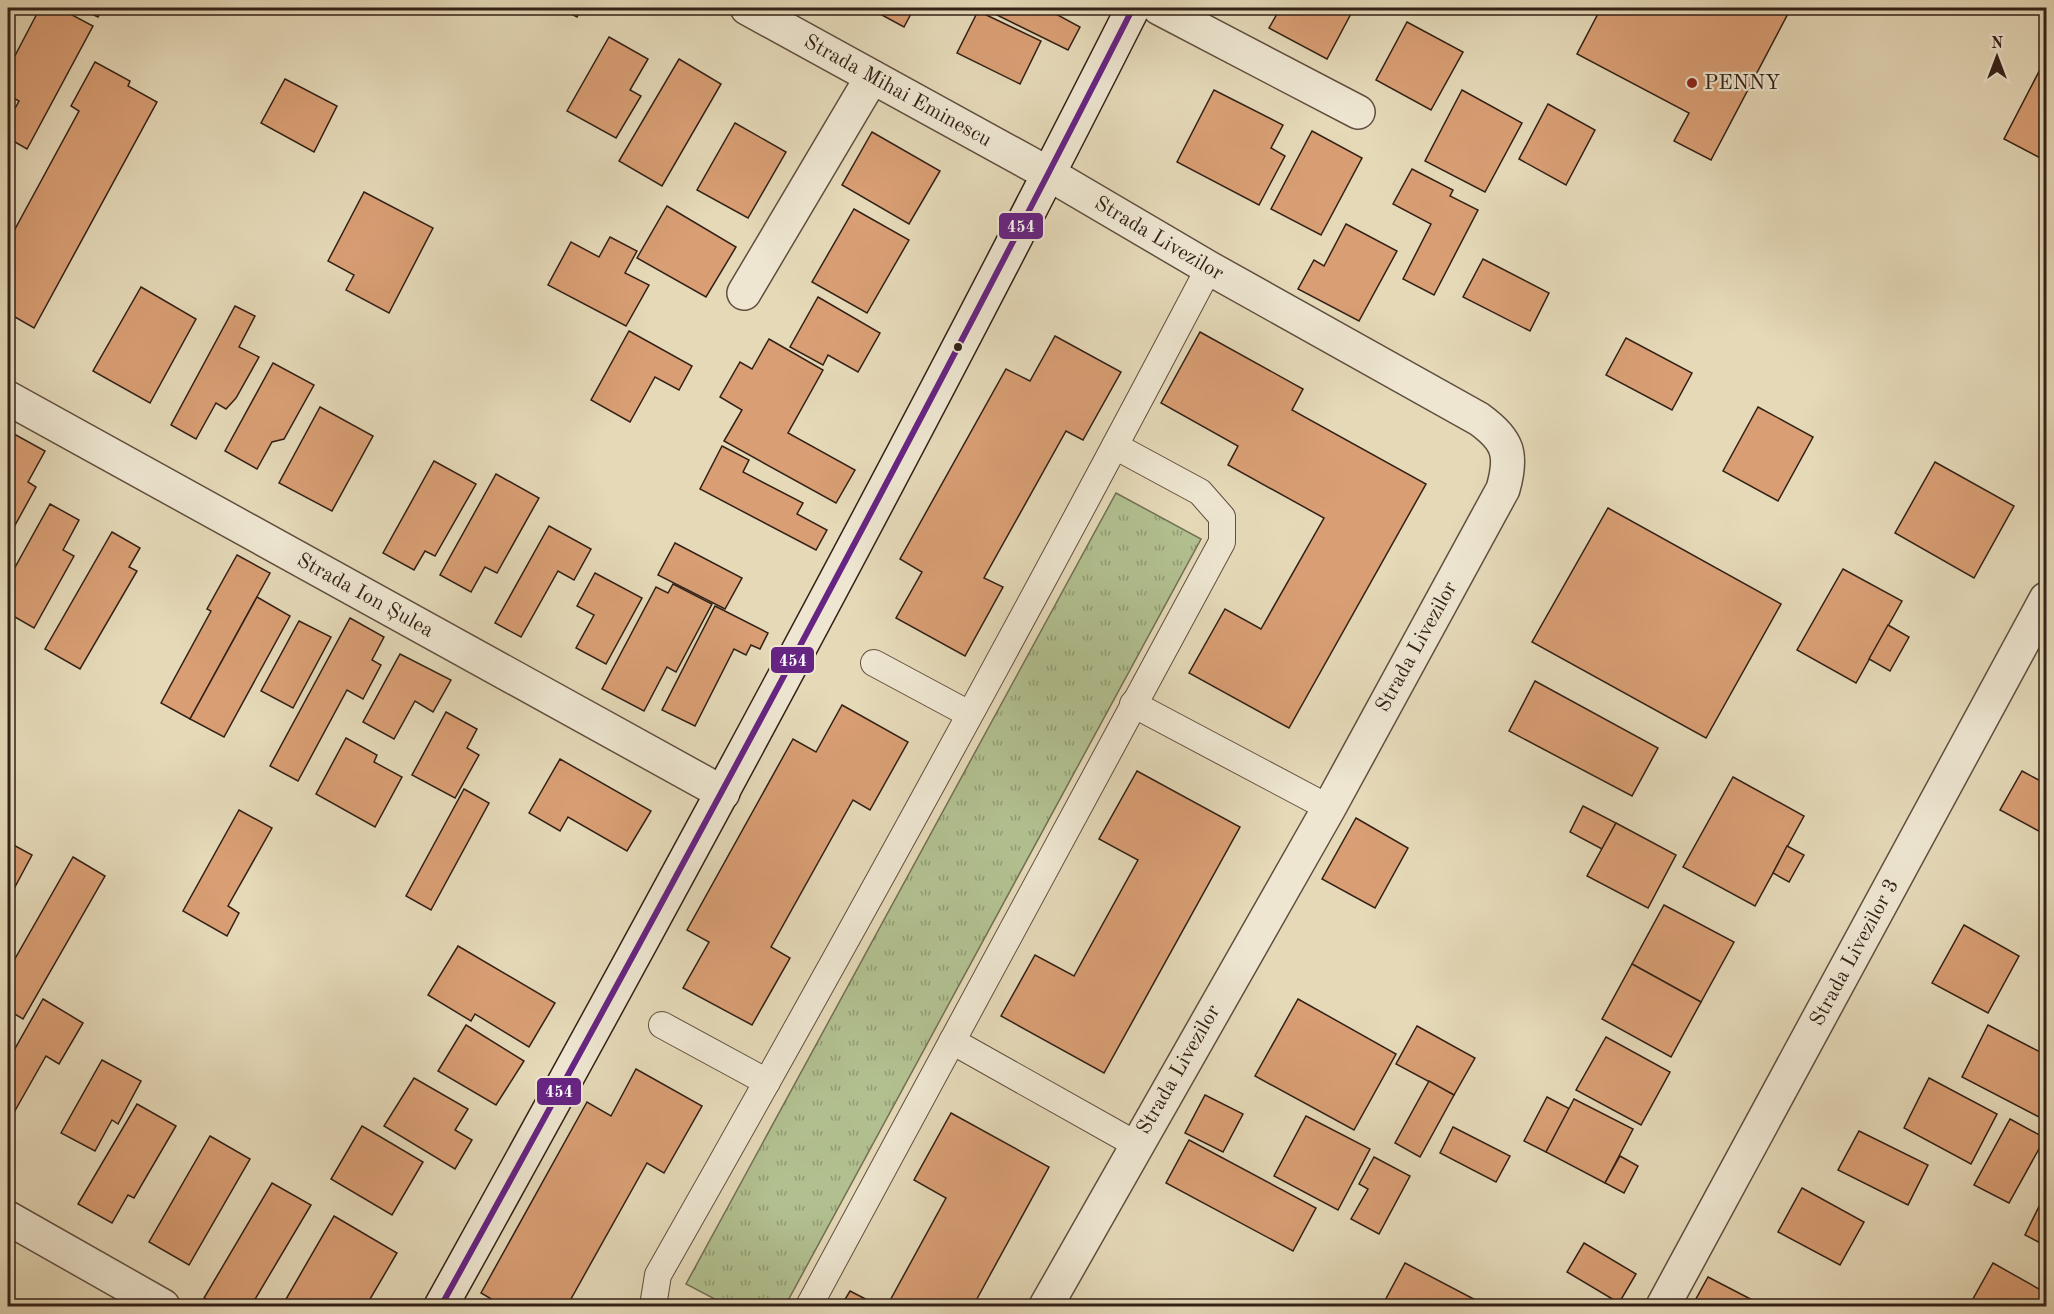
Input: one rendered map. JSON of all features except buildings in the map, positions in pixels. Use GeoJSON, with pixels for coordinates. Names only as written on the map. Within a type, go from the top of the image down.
{"type":"FeatureCollection","features":[{"type":"Feature","properties":{"kind":"street","name":"Strada Mihai Eminescu"},"geometry":{"type":"LineString","coordinates":[[747,8],[1049,174]]}},
{"type":"Feature","properties":{"kind":"street"},"geometry":{"type":"LineString","coordinates":[[441,1306],[723,793],[971,327],[1133,8]]}},
{"type":"Feature","properties":{"kind":"street"},"geometry":{"type":"LineString","coordinates":[[1159,8],[1359,112]]}},
{"type":"Feature","properties":{"kind":"street"},"geometry":{"type":"LineString","coordinates":[[744,293],[872,77]]}},
{"type":"Feature","properties":{"kind":"street","name":"Strada Livezilor"},"geometry":{"type":"LineString","coordinates":[[1046,1306],[1329,808],[1503,489],[1509,470],[1507,450],[1498,433],[1479,419],[1209,268],[1049,174]]}},
{"type":"Feature","properties":{"kind":"street","name":"Strada Ion Șulea"},"geometry":{"type":"LineString","coordinates":[[8,398],[723,793]]}},
{"type":"Feature","properties":{"kind":"street","name":"Strada Livezilor 3"},"geometry":{"type":"LineString","coordinates":[[1663,1306],[2046,599]]}},
{"type":"Feature","properties":{"kind":"street"},"geometry":{"type":"LineString","coordinates":[[8,1218],[163,1306]]}},
{"type":"Feature","properties":{"kind":"lane"},"geometry":{"type":"LineString","coordinates":[[653,1306],[658,1275],[969,714],[1209,268]]}},
{"type":"Feature","properties":{"kind":"lane"},"geometry":{"type":"LineString","coordinates":[[809,1306],[1222,542],[1222,517],[1200,492],[1115,446]]}},
{"type":"Feature","properties":{"kind":"lane"},"geometry":{"type":"LineString","coordinates":[[874,663],[969,714]]}},
{"type":"Feature","properties":{"kind":"lane"},"geometry":{"type":"LineString","coordinates":[[1133,704],[1329,808]]}},
{"type":"Feature","properties":{"kind":"lane"},"geometry":{"type":"LineString","coordinates":[[662,1025],[767,1082]]}},
{"type":"Feature","properties":{"kind":"lane"},"geometry":{"type":"LineString","coordinates":[[952,1041],[1137,1145]]}},
{"type":"Feature","properties":{"kind":"green space"},"geometry":{"type":"Polygon","coordinates":[[[1116,493],[1201,539],[785,1306],[728,1306],[686,1284],[1116,493]]]}},
{"type":"Feature","properties":{"kind":"transit line","name":"454"},"geometry":{"type":"LineString","coordinates":[[441,1306],[793,660],[965,335],[1133,8]]}},
{"type":"Feature","properties":{"kind":"place","name":"PENNY"},"geometry":{"type":"Point","coordinates":[1692,83]}}]}
